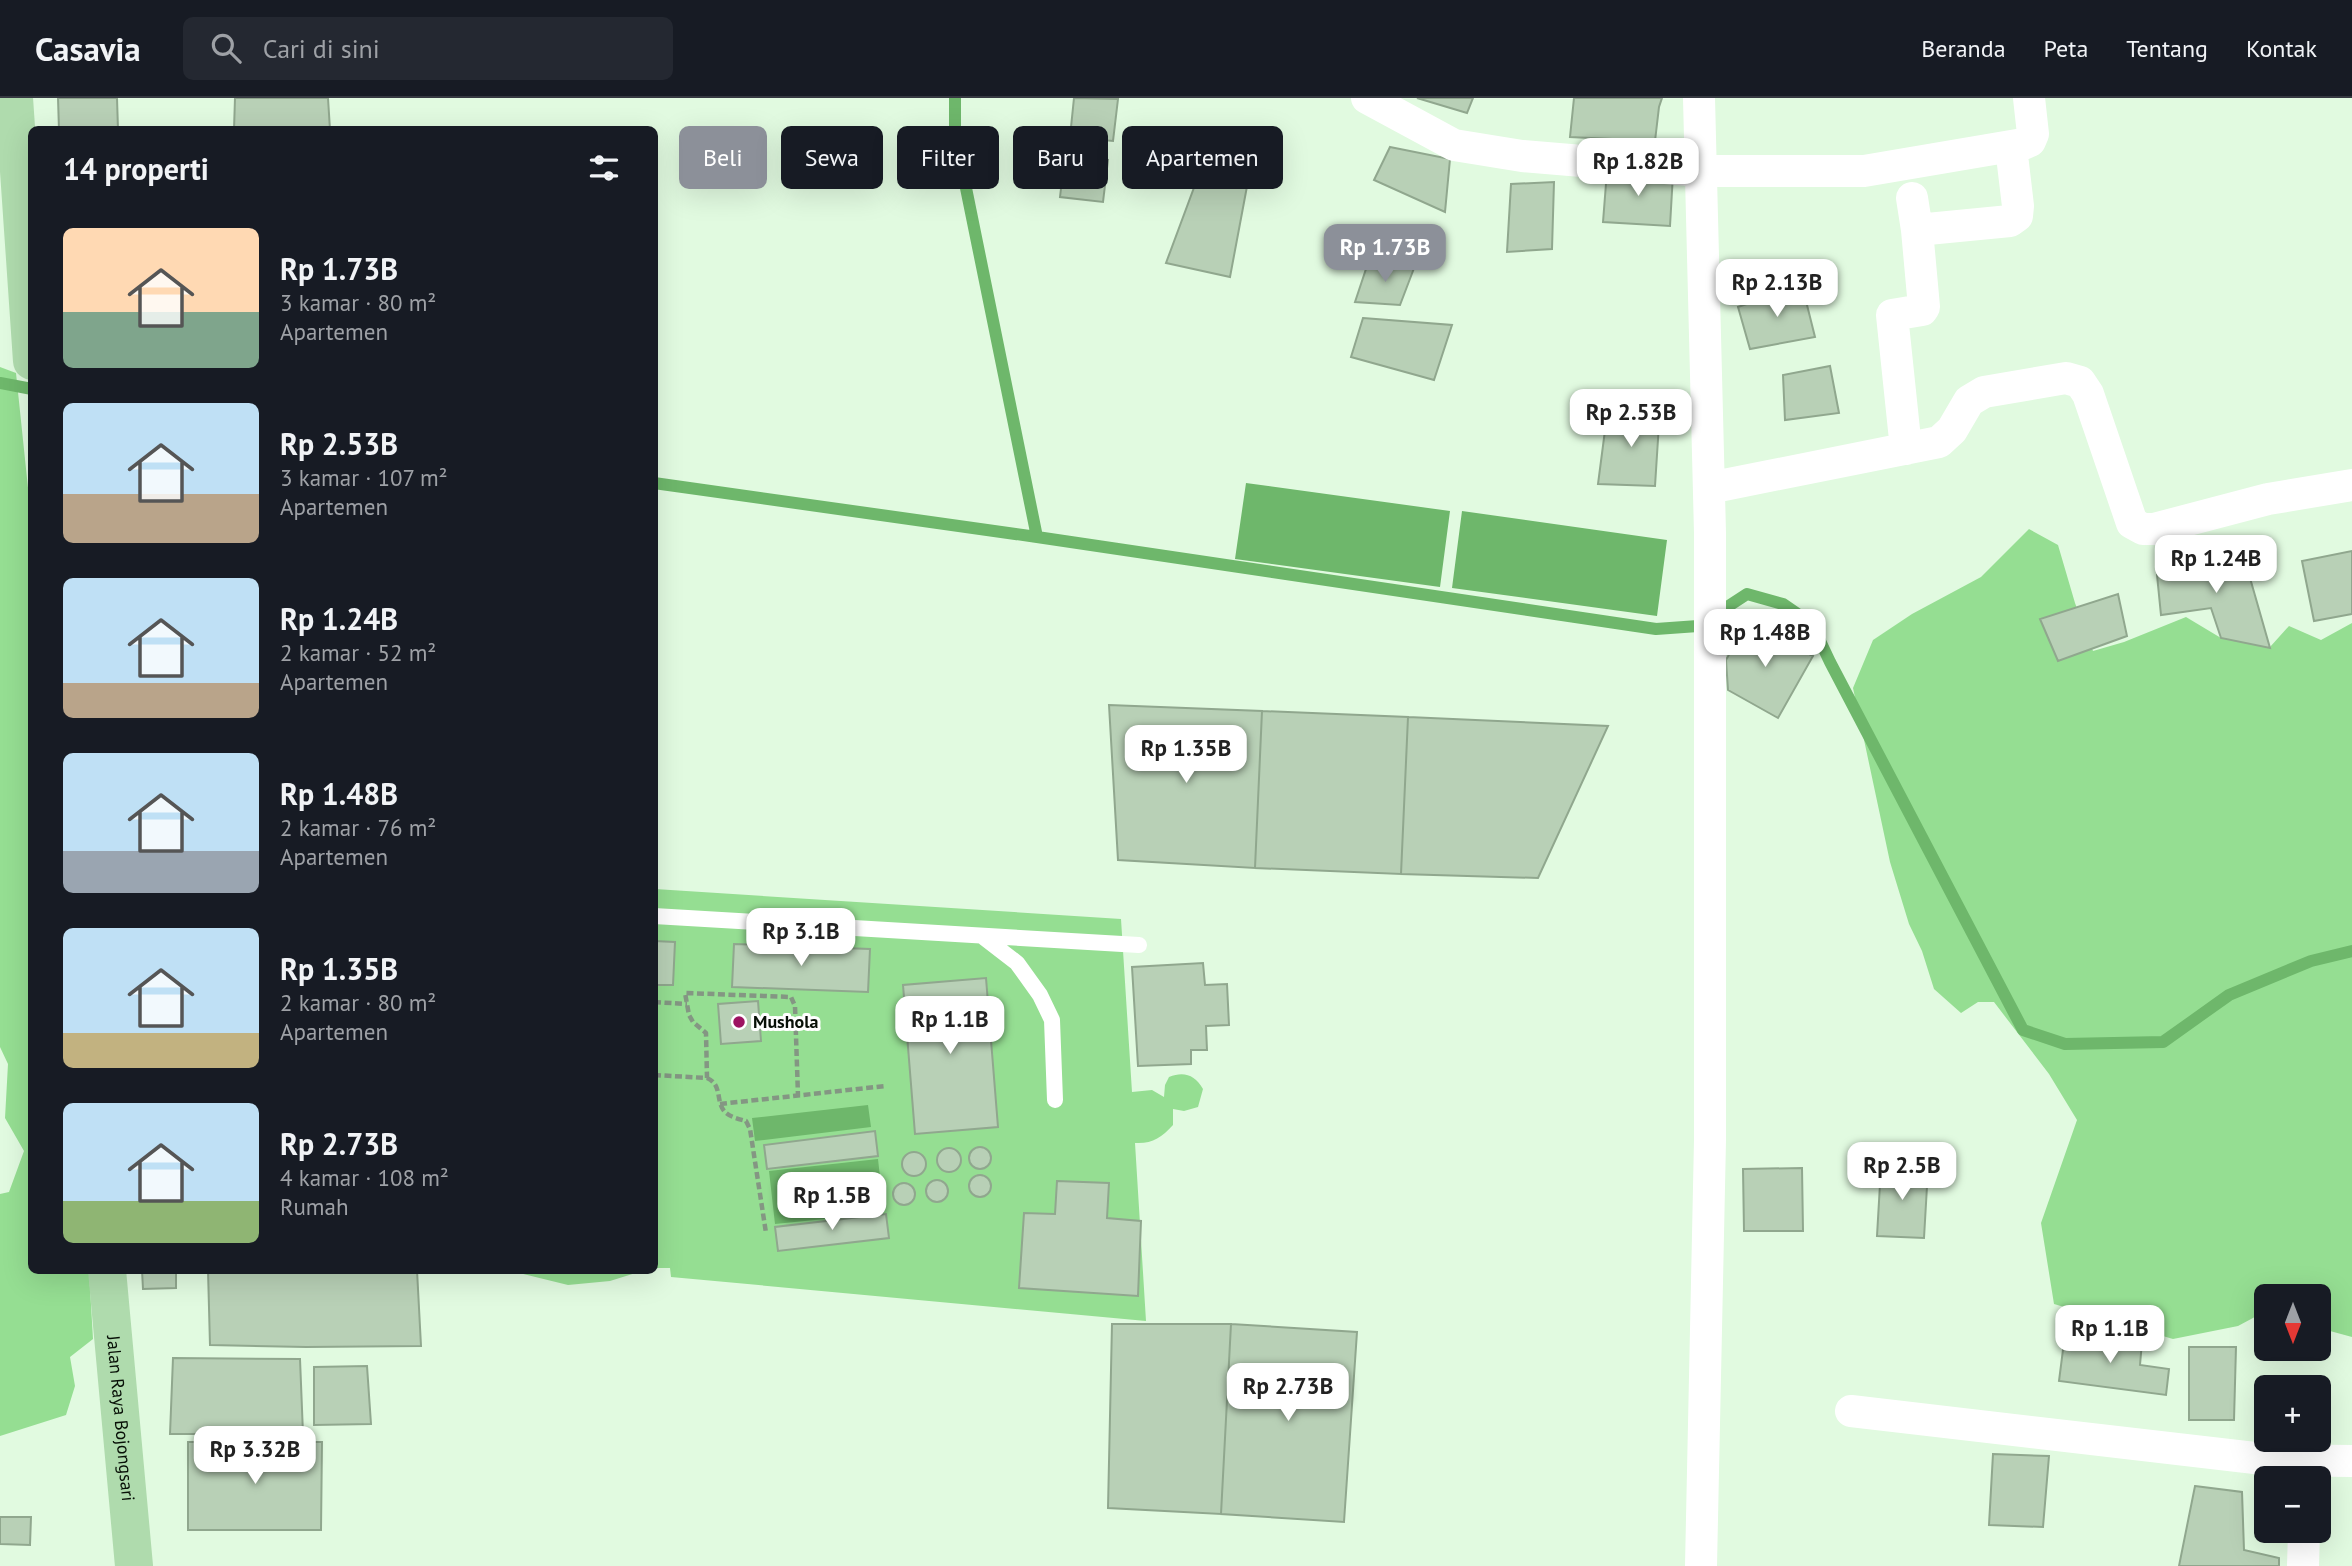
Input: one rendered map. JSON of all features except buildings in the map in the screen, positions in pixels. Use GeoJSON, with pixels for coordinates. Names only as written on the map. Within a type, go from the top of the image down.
{"type":"FeatureCollection","features":[{"type":"Feature","properties":{"kind":"main road"},"geometry":{"type":"LineString","coordinates":[[14,98],[16,207],[28,317]]}},
{"type":"Feature","properties":{"kind":"main road","name":"Jalan Raya Bojongsari"},"geometry":{"type":"LineString","coordinates":[[107,1274],[134,1566]]}},
{"type":"Feature","properties":{"kind":"street"},"geometry":{"type":"LineString","coordinates":[[1367,98],[1454,145],[1522,156],[1701,171],[1864,171],[2011,147],[2030,141],[2033,134],[2029,98]]}},
{"type":"Feature","properties":{"kind":"street"},"geometry":{"type":"LineString","coordinates":[[1699,98],[1710,623],[1710,1140],[1701,1566]]}},
{"type":"Feature","properties":{"kind":"street"},"geometry":{"type":"LineString","coordinates":[[1917,230],[2010,221],[2017,216],[2011,147]]}},
{"type":"Feature","properties":{"kind":"street"},"geometry":{"type":"LineString","coordinates":[[1906,449],[1892,315],[1922,310],[1924,307],[1912,198]]}},
{"type":"Feature","properties":{"kind":"street"},"geometry":{"type":"LineString","coordinates":[[1709,488],[1939,442],[1952,430],[1969,401],[1984,393],[2066,378],[2080,383],[2088,394],[2132,523],[2143,529],[2154,529],[2268,499],[2352,485]]}},
{"type":"Feature","properties":{"kind":"street"},"geometry":{"type":"LineString","coordinates":[[1851,1410],[2272,1460],[2292,1466]]}},
{"type":"Feature","properties":{"kind":"street"},"geometry":{"type":"LineString","coordinates":[[2326,1466],[2352,1461]]}},
{"type":"Feature","properties":{"kind":"street"},"geometry":{"type":"LineString","coordinates":[[2303,1566],[2304,1543]]}},
{"type":"Feature","properties":{"kind":"lane"},"geometry":{"type":"LineString","coordinates":[[658,916],[1139,945]]}},
{"type":"Feature","properties":{"kind":"lane"},"geometry":{"type":"LineString","coordinates":[[982,936],[1017,963],[1040,995],[1052,1020],[1055,1100]]}},
{"type":"Feature","properties":{"kind":"path"},"geometry":{"type":"LineString","coordinates":[[707,1078],[706,1033],[692,1022],[685,993],[791,997],[795,1006],[798,1096]]}},
{"type":"Feature","properties":{"kind":"path"},"geometry":{"type":"LineString","coordinates":[[658,1002],[687,1004]]}},
{"type":"Feature","properties":{"kind":"path"},"geometry":{"type":"LineString","coordinates":[[658,1075],[707,1078],[713,1081],[718,1088],[720,1104],[728,1115],[746,1121],[750,1129],[766,1233]]}},
{"type":"Feature","properties":{"kind":"path"},"geometry":{"type":"LineString","coordinates":[[720,1104],[885,1086]]}},
{"type":"Feature","properties":{"kind":"shaded area"},"geometry":{"type":"Polygon","coordinates":[[[0,367],[16,373],[28,488],[28,1274],[89,1274],[93,1339],[70,1357],[75,1386],[66,1415],[0,1436],[0,1194],[9,1192],[24,1151],[5,1118],[8,1064],[0,1047],[0,367]]]}},
{"type":"Feature","properties":{"kind":"shaded area"},"geometry":{"type":"Polygon","coordinates":[[[1246,483],[1450,511],[1440,587],[1235,559],[1246,483]]]}},
{"type":"Feature","properties":{"kind":"shaded area"},"geometry":{"type":"Polygon","coordinates":[[[1462,511],[1667,540],[1657,616],[1452,588],[1462,511]]]}},
{"type":"Feature","properties":{"kind":"shaded area"},"geometry":{"type":"Polygon","coordinates":[[[2029,529],[2058,545],[2093,651],[2124,642],[2186,617],[2221,638],[2244,614],[2270,647],[2289,626],[2321,640],[2352,623],[2352,1337],[2331,1331],[2331,1284],[2254,1284],[2254,1317],[2238,1326],[2173,1339],[2054,1304],[2041,1223],[2077,1120],[2049,1074],[1994,1002],[1978,1002],[1961,1013],[1934,989],[1922,951],[1909,924],[1890,862],[1853,688],[1873,640],[1912,614],[1981,577],[2029,529]]]}},
{"type":"Feature","properties":{"kind":"shaded area"},"geometry":{"type":"Polygon","coordinates":[[[658,889],[1121,919],[1132,1092],[1152,1090],[1164,1097],[1169,1077],[1180,1074],[1193,1077],[1203,1089],[1198,1107],[1184,1111],[1173,1109],[1173,1125],[1156,1139],[1135,1143],[1146,1321],[671,1277],[670,1268],[658,1268],[658,889]]]}},
{"type":"Feature","properties":{"kind":"shaded area"},"geometry":{"type":"Polygon","coordinates":[[[868,1105],[871,1127],[755,1141],[752,1118],[868,1105]]]}},
{"type":"Feature","properties":{"kind":"shaded area"},"geometry":{"type":"Polygon","coordinates":[[[878,1159],[884,1213],[775,1224],[769,1171],[878,1159]]]}},
{"type":"Feature","properties":{"kind":"shaded area"},"geometry":{"type":"Polygon","coordinates":[[[523,1274],[632,1274],[610,1281],[568,1285],[523,1274]]]}},
{"type":"Feature","properties":{"kind":"waterway"},"geometry":{"type":"LineString","coordinates":[[955,98],[955,134],[1037,537]]}},
{"type":"Feature","properties":{"kind":"waterway"},"geometry":{"type":"LineString","coordinates":[[0,383],[28,388]]}},
{"type":"Feature","properties":{"kind":"waterway"},"geometry":{"type":"LineString","coordinates":[[658,484],[1656,629],[1698,626],[1747,594],[1783,604],[1812,624],[2023,1030],[2065,1044],[2163,1042],[2229,995],[2311,961],[2352,951]]}},
{"type":"Feature","properties":{"kind":"place","name":"Mushola"},"geometry":{"type":"Point","coordinates":[739,1022]}}]}
